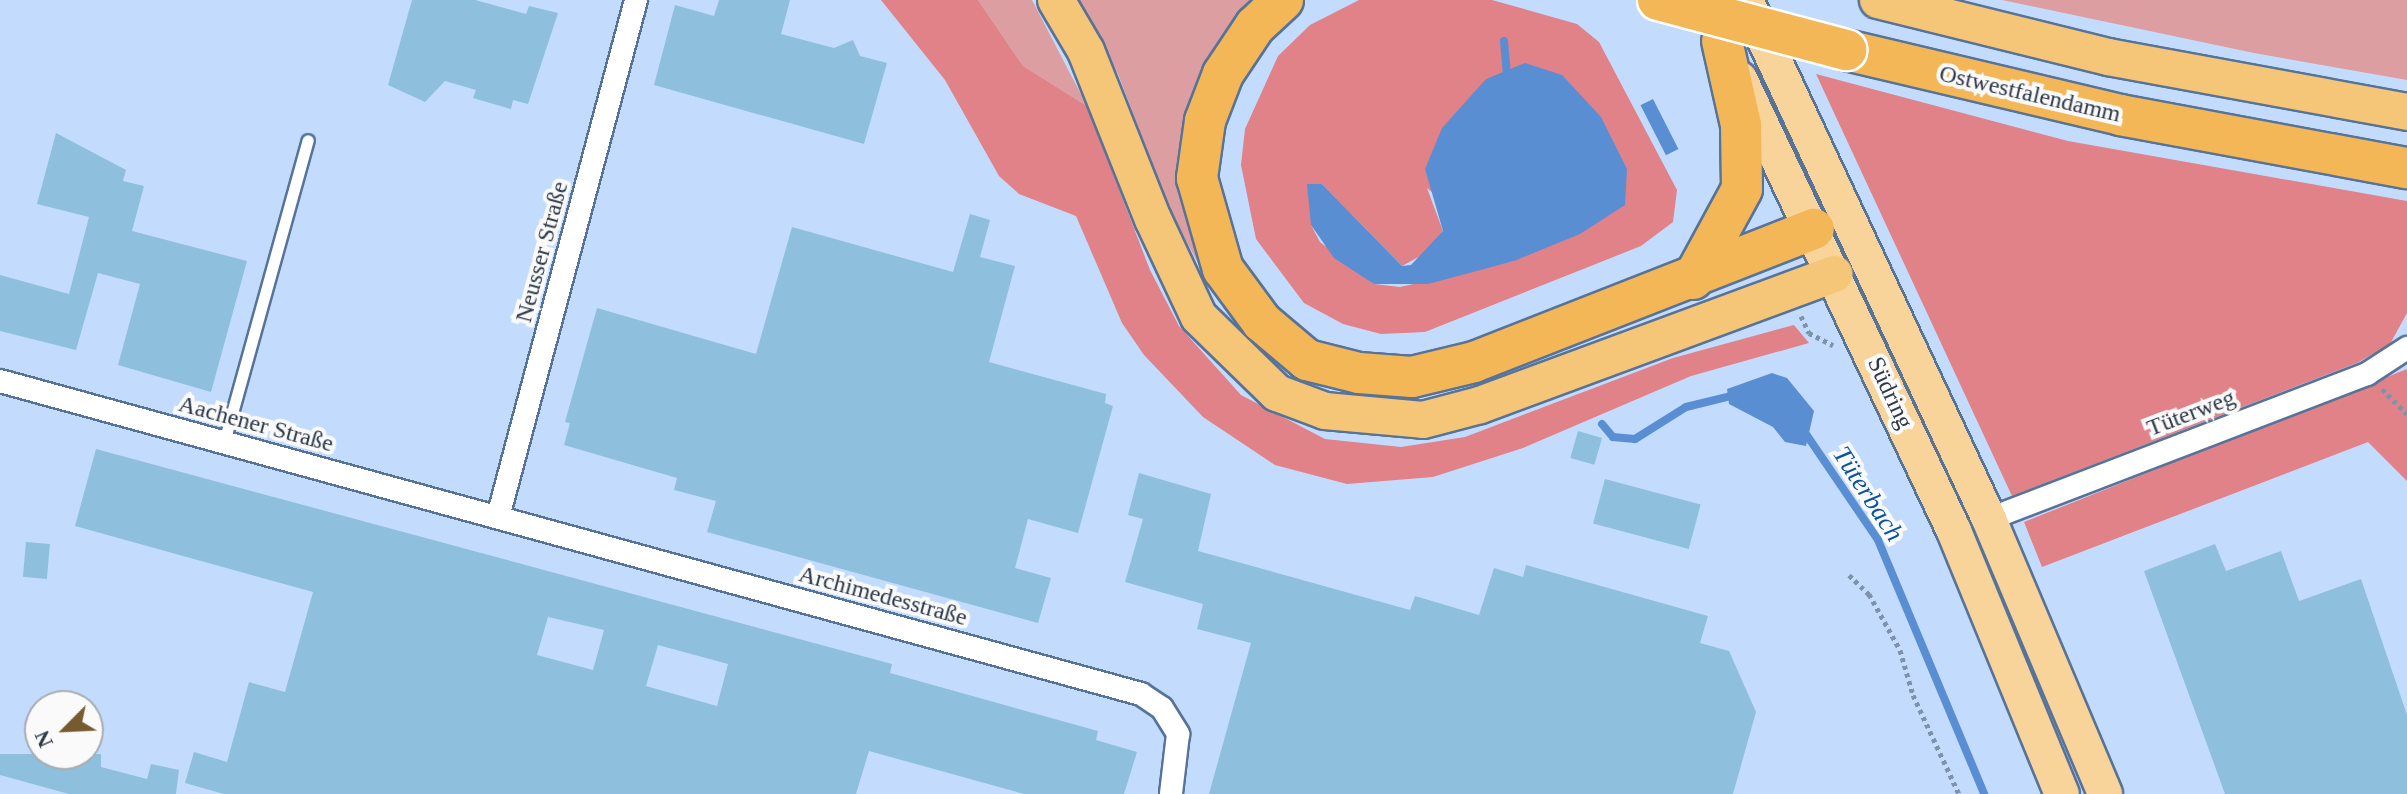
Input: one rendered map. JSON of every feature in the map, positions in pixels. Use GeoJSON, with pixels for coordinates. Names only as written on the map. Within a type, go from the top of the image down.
{"type":"FeatureCollection","features":[{"type":"Feature","properties":{"kind":"highway"},"geometry":{"type":"LineString","coordinates":[[1056,0],[1086,51],[1199,317],[1277,393],[1325,411],[1423,420],[1466,409],[1835,274]]}},
{"type":"Feature","properties":{"kind":"highway"},"geometry":{"type":"LineString","coordinates":[[1283,0],[1255,26],[1223,74],[1205,121],[1197,178],[1223,269],[1262,322],[1307,360],[1359,373],[1412,377],[1474,362],[1693,279],[1814,229]]}},
{"type":"Feature","properties":{"kind":"highway","name":"Ostwestfalendamm"},"geometry":{"type":"LineString","coordinates":[[1658,0],[1846,50],[2120,115],[2407,168]]}},
{"type":"Feature","properties":{"kind":"highway"},"geometry":{"type":"LineString","coordinates":[[1878,0],[2108,57],[2407,112]]}},
{"type":"Feature","properties":{"kind":"highway"},"geometry":{"type":"LineString","coordinates":[[1693,279],[1742,189],[1741,125],[1722,41]]}},
{"type":"Feature","properties":{"kind":"main road","name":"Südring"},"geometry":{"type":"LineString","coordinates":[[1700,0],[1814,229],[1954,531],[2062,794]]}},
{"type":"Feature","properties":{"kind":"main road","name":"Südring"},"geometry":{"type":"LineString","coordinates":[[1746,0],[1859,234],[1989,519],[2105,794]]}},
{"type":"Feature","properties":{"kind":"main road"},"geometry":{"type":"LineString","coordinates":[[1814,229],[1859,234],[1835,274]]}},
{"type":"Feature","properties":{"kind":"street","name":"Neusser Straße"},"geometry":{"type":"LineString","coordinates":[[498,517],[636,0]]}},
{"type":"Feature","properties":{"kind":"street","name":"Tüterweg"},"geometry":{"type":"LineString","coordinates":[[1989,519],[2367,374],[2407,348]]}},
{"type":"Feature","properties":{"kind":"street","name":"Aachener Straße"},"geometry":{"type":"LineString","coordinates":[[0,381],[498,517]]}},
{"type":"Feature","properties":{"kind":"street","name":"Archimedesstraße"},"geometry":{"type":"LineString","coordinates":[[498,517],[1141,694],[1162,708],[1178,734],[1171,794]]}},
{"type":"Feature","properties":{"kind":"lane"},"geometry":{"type":"LineString","coordinates":[[224,442],[308,140]]}},
{"type":"Feature","properties":{"kind":"path"},"geometry":{"type":"LineString","coordinates":[[2367,374],[2407,414]]}},
{"type":"Feature","properties":{"kind":"path"},"geometry":{"type":"LineString","coordinates":[[1849,575],[1869,594],[1900,650],[1913,695],[1959,794]]}},
{"type":"Feature","properties":{"kind":"shaded area"},"geometry":{"type":"Polygon","coordinates":[[[881,0],[978,0],[1023,66],[1087,106],[1150,270],[1179,326],[1241,395],[1325,439],[1401,447],[1465,437],[1673,358],[1794,325],[1809,343],[1691,376],[1523,448],[1433,477],[1347,484],[1275,465],[1203,417],[1144,355],[1122,323],[1076,216],[1019,194],[999,176],[945,80],[881,0]]]}},
{"type":"Feature","properties":{"kind":"shaded area"},"geometry":{"type":"Polygon","coordinates":[[[978,0],[1032,0],[1087,106],[1023,66],[978,0]]]}},
{"type":"Feature","properties":{"kind":"shaded area"},"geometry":{"type":"Polygon","coordinates":[[[1078,0],[1251,0],[1207,58],[1183,133],[1185,206],[1206,278],[1170,211],[1118,74],[1078,0]]]}},
{"type":"Feature","properties":{"kind":"shaded area"},"geometry":{"type":"Polygon","coordinates":[[[1359,0],[1492,0],[1577,24],[1599,42],[1677,190],[1673,222],[1641,246],[1425,332],[1381,334],[1343,324],[1304,303],[1256,239],[1241,165],[1245,129],[1278,56],[1310,25],[1359,0]],[[1322,184],[1311,225],[1320,242],[1374,284],[1400,287],[1514,261],[1427,188],[1443,231],[1424,254],[1402,266],[1322,184]]]}},
{"type":"Feature","properties":{"kind":"shaded area"},"geometry":{"type":"Polygon","coordinates":[[[2002,0],[2407,0],[2407,80],[2254,53],[2002,0]]]}},
{"type":"Feature","properties":{"kind":"shaded area"},"geometry":{"type":"Polygon","coordinates":[[[1816,74],[2068,141],[2407,201],[2407,313],[2390,344],[2357,363],[2012,496],[1816,74]]]}},
{"type":"Feature","properties":{"kind":"shaded area"},"geometry":{"type":"Polygon","coordinates":[[[2407,369],[2407,481],[2368,442],[2042,567],[2024,522],[2407,369]]]}},
{"type":"Feature","properties":{"kind":"water"},"geometry":{"type":"Polygon","coordinates":[[[1525,63],[1562,75],[1601,117],[1627,169],[1625,205],[1580,234],[1514,261],[1428,284],[1374,284],[1334,258],[1311,225],[1307,184],[1322,184],[1402,266],[1411,265],[1443,231],[1425,169],[1442,128],[1486,79],[1525,63]]]}},
{"type":"Feature","properties":{"kind":"water"},"geometry":{"type":"Polygon","coordinates":[[[1653,99],[1678,149],[1666,155],[1641,105],[1653,99]]]}},
{"type":"Feature","properties":{"kind":"water"},"geometry":{"type":"Polygon","coordinates":[[[1772,373],[1787,378],[1814,411],[1806,446],[1785,442],[1773,427],[1729,404],[1727,389],[1772,373]]]}},
{"type":"Feature","properties":{"kind":"building"},"geometry":{"type":"Polygon","coordinates":[[[412,0],[475,0],[526,14],[529,6],[558,13],[528,104],[513,100],[511,109],[473,98],[476,90],[445,81],[425,102],[388,85],[412,0]]]}},
{"type":"Feature","properties":{"kind":"building"},"geometry":{"type":"Polygon","coordinates":[[[719,0],[790,0],[781,34],[834,48],[853,40],[860,56],[887,63],[864,144],[654,85],[675,5],[714,16],[719,0]]]}},
{"type":"Feature","properties":{"kind":"building"},"geometry":{"type":"Polygon","coordinates":[[[56,133],[126,170],[123,181],[144,186],[132,231],[247,261],[211,392],[118,365],[140,284],[98,273],[76,350],[0,331],[0,275],[69,294],[89,217],[37,204],[56,133]]]}},
{"type":"Feature","properties":{"kind":"building"},"geometry":{"type":"Polygon","coordinates":[[[970,214],[990,220],[980,257],[1015,266],[989,362],[1106,394],[1105,403],[1113,406],[1078,533],[1028,519],[1015,568],[1051,578],[1038,623],[707,532],[716,501],[674,490],[677,478],[564,445],[570,423],[565,422],[597,308],[756,354],[792,227],[953,272],[970,214]]]}},
{"type":"Feature","properties":{"kind":"building"},"geometry":{"type":"Polygon","coordinates":[[[1578,431],[1602,438],[1594,465],[1570,458],[1578,431]]]}},
{"type":"Feature","properties":{"kind":"building"},"geometry":{"type":"Polygon","coordinates":[[[96,449],[892,664],[890,673],[1098,731],[1096,740],[1137,752],[1124,794],[1024,794],[869,751],[856,794],[224,794],[185,783],[194,752],[227,762],[249,682],[285,692],[313,592],[75,526],[96,449]],[[548,617],[537,655],[593,670],[604,630],[548,617]],[[658,645],[646,686],[717,706],[728,664],[658,645]]]}},
{"type":"Feature","properties":{"kind":"building"},"geometry":{"type":"Polygon","coordinates":[[[1139,473],[1211,494],[1198,551],[1410,610],[1415,596],[1479,615],[1494,568],[1523,577],[1526,565],[1708,616],[1700,643],[1729,651],[1756,712],[1733,794],[1209,794],[1251,643],[1197,629],[1203,604],[1125,582],[1143,519],[1128,515],[1139,473]]]}},
{"type":"Feature","properties":{"kind":"building"},"geometry":{"type":"Polygon","coordinates":[[[1605,479],[1701,505],[1689,549],[1593,523],[1605,479]]]}},
{"type":"Feature","properties":{"kind":"building"},"geometry":{"type":"Polygon","coordinates":[[[26,542],[50,544],[47,579],[23,577],[26,542]]]}},
{"type":"Feature","properties":{"kind":"building"},"geometry":{"type":"Polygon","coordinates":[[[2215,544],[2226,571],[2281,551],[2299,601],[2361,579],[2407,715],[2407,794],[2225,794],[2144,571],[2215,544]]]}},
{"type":"Feature","properties":{"kind":"building"},"geometry":{"type":"Polygon","coordinates":[[[0,754],[24,754],[24,770],[104,768],[147,779],[151,764],[179,770],[176,794],[69,794],[0,775],[0,754]]]}},
{"type":"Feature","properties":{"kind":"waterway","name":"Tüterbach"},"geometry":{"type":"LineString","coordinates":[[1504,41],[1507,76]]}},
{"type":"Feature","properties":{"kind":"waterway","name":"Tüterbach"},"geometry":{"type":"LineString","coordinates":[[1602,424],[1613,437],[1635,439],[1686,407],[1735,395]]}},
{"type":"Feature","properties":{"kind":"waterway","name":"Tüterbach"},"geometry":{"type":"LineString","coordinates":[[1806,434],[1878,540],[1984,794]]}}]}
